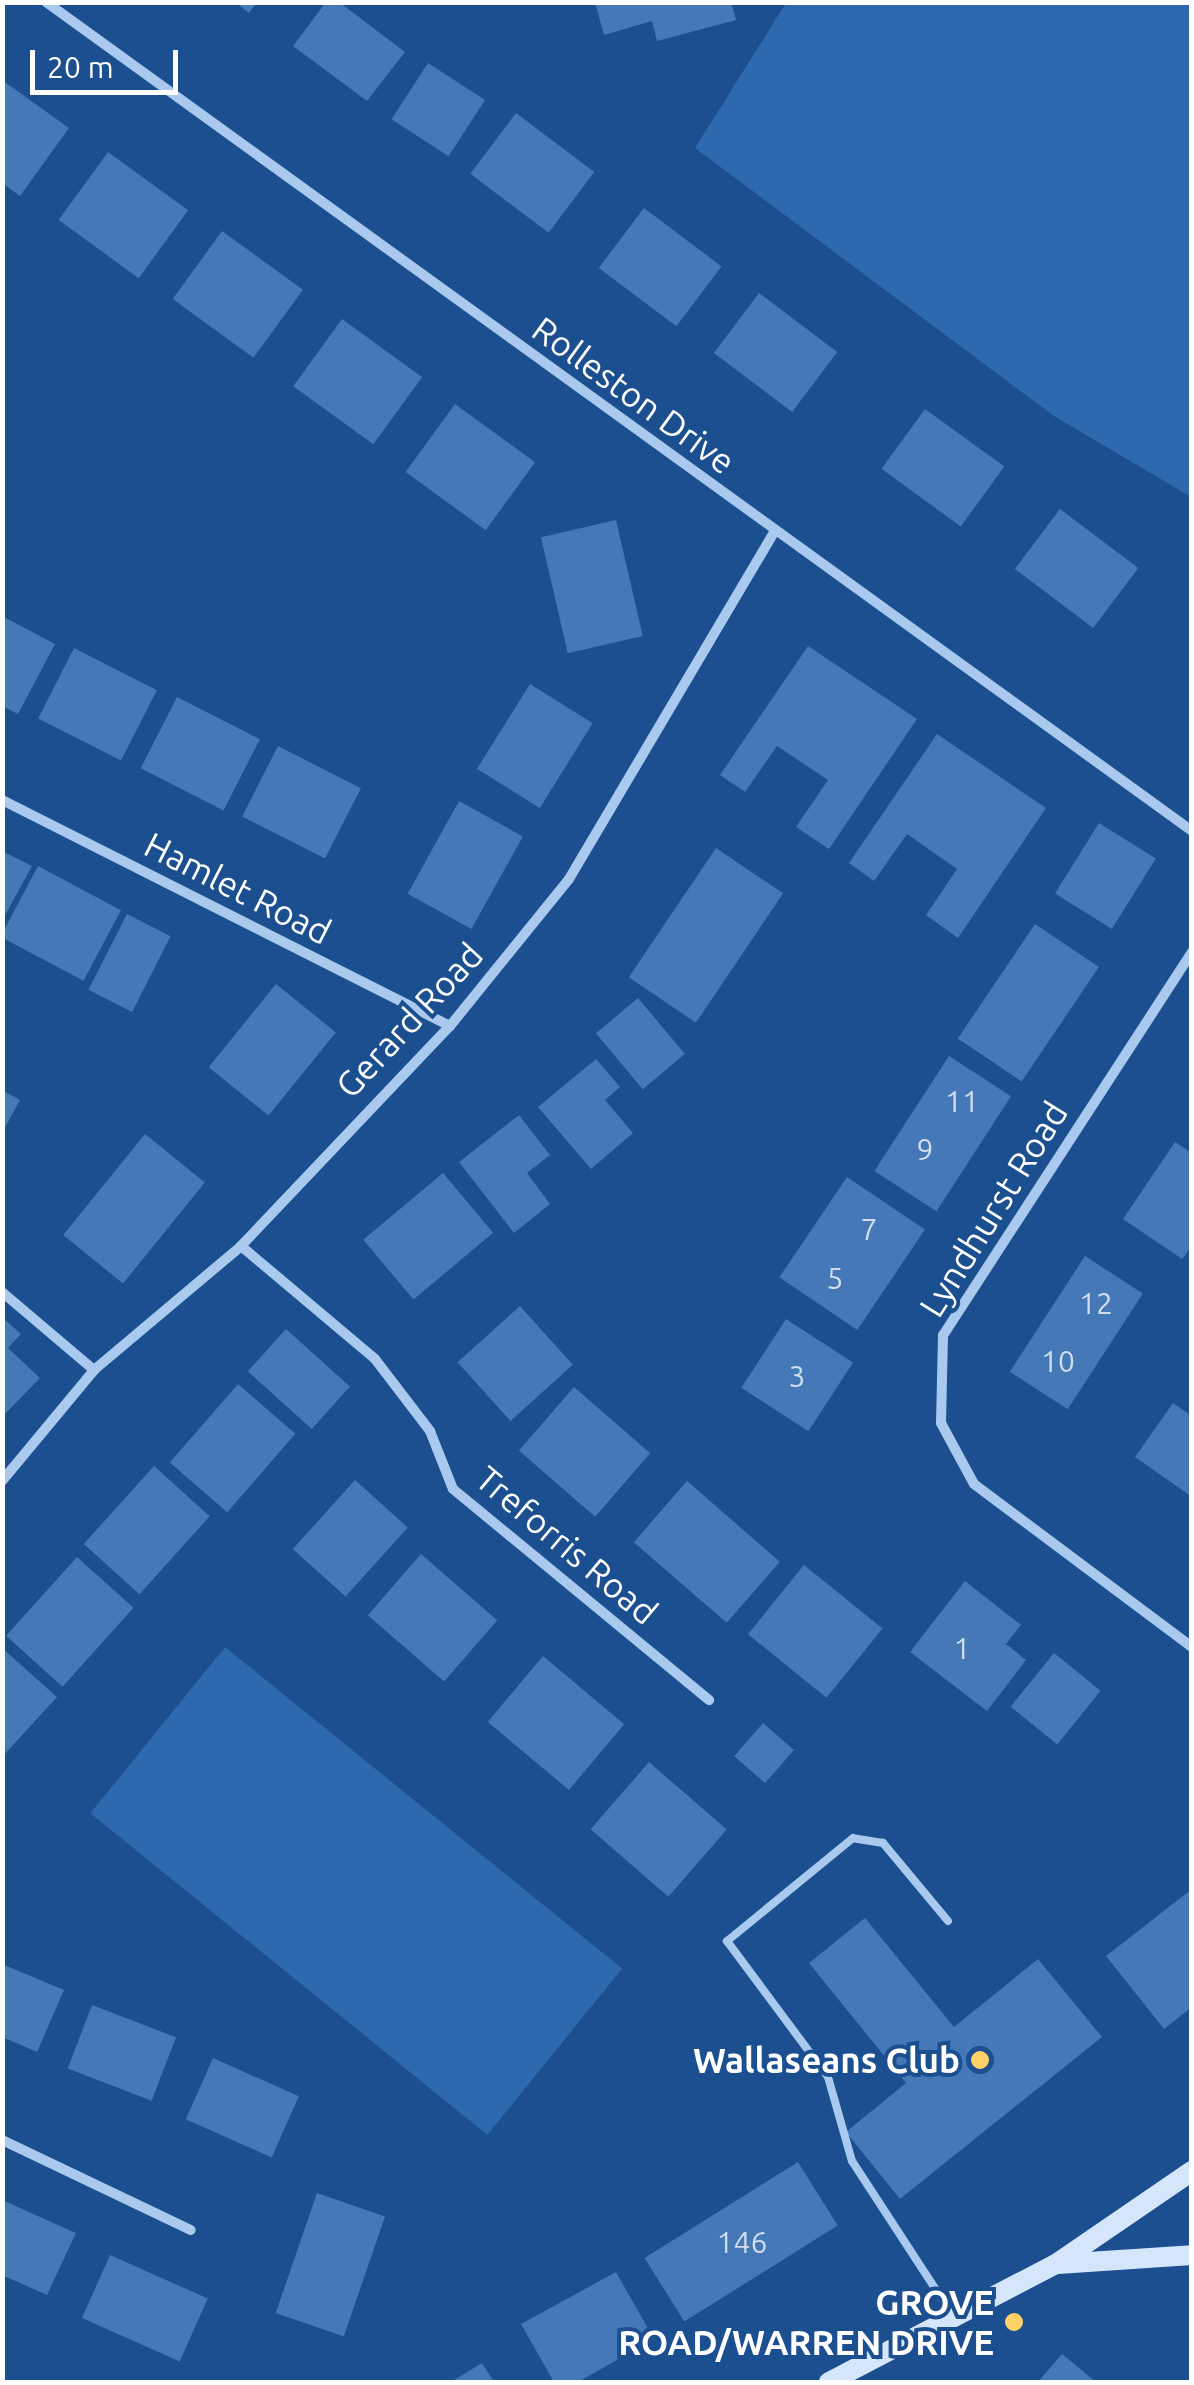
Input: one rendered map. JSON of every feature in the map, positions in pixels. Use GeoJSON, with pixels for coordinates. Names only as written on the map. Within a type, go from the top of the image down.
{"type":"FeatureCollection","features":[{"type":"Feature","properties":{"kind":"street","name":"Rolleston Drive"},"geometry":{"type":"LineString","coordinates":[[46,2],[1192,831]]}},
{"type":"Feature","properties":{"kind":"street","name":"Gerard Road"},"geometry":{"type":"LineString","coordinates":[[2,1481],[94,1370],[241,1246],[450,1026],[568,879],[775,532]]}},
{"type":"Feature","properties":{"kind":"street","name":"Hamlet Road"},"geometry":{"type":"LineString","coordinates":[[2,800],[450,1026]]}},
{"type":"Feature","properties":{"kind":"street","name":"Lyndhurst Road"},"geometry":{"type":"LineString","coordinates":[[1192,952],[943,1335],[941,1423],[974,1484],[1192,1647]]}},
{"type":"Feature","properties":{"kind":"street","name":"Treforris Road"},"geometry":{"type":"LineString","coordinates":[[241,1246],[375,1359],[430,1431],[454,1489],[708,1700]]}},
{"type":"Feature","properties":{"kind":"street"},"geometry":{"type":"LineString","coordinates":[[2,1292],[94,1370]]}},
{"type":"Feature","properties":{"kind":"street"},"geometry":{"type":"LineString","coordinates":[[2,2140],[190,2230]]}},
{"type":"Feature","properties":{"kind":"street"},"geometry":{"type":"LineString","coordinates":[[830,2382],[1056,2264],[1192,2171]]}},
{"type":"Feature","properties":{"kind":"street"},"geometry":{"type":"LineString","coordinates":[[1056,2264],[1192,2254]]}},
{"type":"Feature","properties":{"kind":"lane"},"geometry":{"type":"LineString","coordinates":[[948,1921],[884,1843],[852,1838],[727,1941],[828,2077],[852,2160],[955,2319]]}},
{"type":"Feature","properties":{"kind":"shaded area"},"geometry":{"type":"Polygon","coordinates":[[[786,3],[1191,3],[1191,497],[1054,416],[695,148],[786,3]]]}},
{"type":"Feature","properties":{"kind":"shaded area"},"geometry":{"type":"Polygon","coordinates":[[[225,1647],[622,1969],[487,2135],[90,1813],[225,1647]]]}},
{"type":"Feature","properties":{"kind":"building"},"geometry":{"type":"Polygon","coordinates":[[[235,2],[257,2],[249,13],[235,2]]]}},
{"type":"Feature","properties":{"kind":"building"},"geometry":{"type":"Polygon","coordinates":[[[326,2],[339,2],[405,52],[367,101],[293,46],[326,2]]]}},
{"type":"Feature","properties":{"kind":"building"},"geometry":{"type":"Polygon","coordinates":[[[595,2],[731,2],[736,20],[657,41],[652,21],[604,35],[595,2]]]}},
{"type":"Feature","properties":{"kind":"building"},"geometry":{"type":"Polygon","coordinates":[[[428,63],[485,100],[449,156],[392,119],[428,63]]]}},
{"type":"Feature","properties":{"kind":"building"},"geometry":{"type":"Polygon","coordinates":[[[2,80],[69,128],[20,196],[2,183],[2,80]]]}},
{"type":"Feature","properties":{"kind":"building"},"geometry":{"type":"Polygon","coordinates":[[[516,113],[594,172],[549,233],[470,174],[516,113]]]}},
{"type":"Feature","properties":{"kind":"building"},"geometry":{"type":"Polygon","coordinates":[[[108,152],[188,210],[139,278],[59,220],[108,152]]]}},
{"type":"Feature","properties":{"kind":"building"},"geometry":{"type":"Polygon","coordinates":[[[644,208],[721,266],[676,326],[599,268],[644,208]]]}},
{"type":"Feature","properties":{"kind":"building"},"geometry":{"type":"Polygon","coordinates":[[[222,231],[303,290],[254,358],[173,299],[222,231]]]}},
{"type":"Feature","properties":{"kind":"building"},"geometry":{"type":"Polygon","coordinates":[[[759,293],[837,352],[792,412],[714,353],[759,293]]]}},
{"type":"Feature","properties":{"kind":"building"},"geometry":{"type":"Polygon","coordinates":[[[342,319],[422,377],[373,444],[293,386],[342,319]]]}},
{"type":"Feature","properties":{"kind":"building"},"geometry":{"type":"Polygon","coordinates":[[[455,404],[535,462],[486,530],[406,472],[455,404]]]}},
{"type":"Feature","properties":{"kind":"building"},"geometry":{"type":"Polygon","coordinates":[[[925,409],[1004,467],[961,526],[882,469],[925,409]]]}},
{"type":"Feature","properties":{"kind":"building"},"geometry":{"type":"Polygon","coordinates":[[[1060,509],[1138,568],[1093,628],[1015,569],[1060,509]]]}},
{"type":"Feature","properties":{"kind":"building"},"geometry":{"type":"Polygon","coordinates":[[[616,520],[643,636],[568,653],[541,537],[616,520]]]}},
{"type":"Feature","properties":{"kind":"building"},"geometry":{"type":"Polygon","coordinates":[[[2,616],[55,644],[18,714],[2,706],[2,616]]]}},
{"type":"Feature","properties":{"kind":"building"},"geometry":{"type":"Polygon","coordinates":[[[808,646],[917,719],[829,849],[796,827],[828,780],[777,746],[745,792],[720,775],[808,646]]]}},
{"type":"Feature","properties":{"kind":"building"},"geometry":{"type":"Polygon","coordinates":[[[74,648],[157,690],[121,761],[38,718],[74,648]]]}},
{"type":"Feature","properties":{"kind":"building"},"geometry":{"type":"Polygon","coordinates":[[[530,684],[593,723],[540,808],[477,769],[530,684]]]}},
{"type":"Feature","properties":{"kind":"building"},"geometry":{"type":"Polygon","coordinates":[[[177,697],[260,739],[224,811],[141,768],[177,697]]]}},
{"type":"Feature","properties":{"kind":"building"},"geometry":{"type":"Polygon","coordinates":[[[937,734],[1046,808],[958,938],[926,915],[957,869],[907,834],[874,881],[849,863],[937,734]]]}},
{"type":"Feature","properties":{"kind":"building"},"geometry":{"type":"Polygon","coordinates":[[[278,746],[361,788],[325,859],[242,816],[278,746]]]}},
{"type":"Feature","properties":{"kind":"building"},"geometry":{"type":"Polygon","coordinates":[[[459,801],[523,836],[471,929],[408,894],[459,801]]]}},
{"type":"Feature","properties":{"kind":"building"},"geometry":{"type":"Polygon","coordinates":[[[1099,823],[1156,859],[1112,929],[1055,893],[1099,823]]]}},
{"type":"Feature","properties":{"kind":"building"},"geometry":{"type":"Polygon","coordinates":[[[716,848],[783,893],[696,1023],[629,977],[716,848]]]}},
{"type":"Feature","properties":{"kind":"building"},"geometry":{"type":"Polygon","coordinates":[[[2,851],[32,866],[2,921],[2,851]]]}},
{"type":"Feature","properties":{"kind":"building"},"geometry":{"type":"Polygon","coordinates":[[[38,866],[121,910],[83,981],[2,937],[38,866]]]}},
{"type":"Feature","properties":{"kind":"building"},"geometry":{"type":"Polygon","coordinates":[[[127,914],[171,936],[132,1012],[88,990],[127,914]]]}},
{"type":"Feature","properties":{"kind":"building"},"geometry":{"type":"Polygon","coordinates":[[[1035,924],[1099,967],[1022,1081],[958,1038],[1035,924]]]}},
{"type":"Feature","properties":{"kind":"building"},"geometry":{"type":"Polygon","coordinates":[[[276,984],[336,1032],[269,1116],[209,1067],[276,984]]]}},
{"type":"Feature","properties":{"kind":"building"},"geometry":{"type":"Polygon","coordinates":[[[638,998],[685,1054],[643,1089],[596,1033],[638,998]]]}},
{"type":"Feature","properties":{"kind":"building"},"geometry":{"type":"Polygon","coordinates":[[[949,1056],[1011,1096],[936,1211],[874,1171],[949,1056]]]}},
{"type":"Feature","properties":{"kind":"building"},"geometry":{"type":"Polygon","coordinates":[[[596,1059],[620,1087],[605,1100],[633,1133],[591,1169],[538,1107],[596,1059]]]}},
{"type":"Feature","properties":{"kind":"building"},"geometry":{"type":"Polygon","coordinates":[[[2,1090],[20,1100],[2,1133],[2,1090]]]}},
{"type":"Feature","properties":{"kind":"building"},"geometry":{"type":"Polygon","coordinates":[[[519,1115],[550,1155],[527,1173],[550,1204],[514,1233],[459,1162],[519,1115]]]}},
{"type":"Feature","properties":{"kind":"building"},"geometry":{"type":"Polygon","coordinates":[[[145,1134],[205,1182],[123,1283],[63,1235],[145,1134]]]}},
{"type":"Feature","properties":{"kind":"building"},"geometry":{"type":"Polygon","coordinates":[[[1175,1142],[1192,1153],[1192,1246],[1182,1259],[1123,1219],[1175,1142]]]}},
{"type":"Feature","properties":{"kind":"building"},"geometry":{"type":"Polygon","coordinates":[[[443,1173],[493,1233],[413,1300],[363,1240],[443,1173]]]}},
{"type":"Feature","properties":{"kind":"building"},"geometry":{"type":"Polygon","coordinates":[[[847,1177],[925,1230],[857,1330],[779,1277],[847,1177]]]}},
{"type":"Feature","properties":{"kind":"building"},"geometry":{"type":"Polygon","coordinates":[[[1085,1256],[1143,1294],[1068,1409],[1010,1372],[1085,1256]]]}},
{"type":"Feature","properties":{"kind":"building"},"geometry":{"type":"Polygon","coordinates":[[[520,1306],[573,1365],[510,1421],[458,1362],[520,1306]]]}},
{"type":"Feature","properties":{"kind":"building"},"geometry":{"type":"Polygon","coordinates":[[[2,1317],[21,1334],[8,1348],[40,1378],[2,1417],[2,1317]]]}},
{"type":"Feature","properties":{"kind":"building"},"geometry":{"type":"Polygon","coordinates":[[[786,1319],[853,1363],[808,1431],[741,1388],[786,1319]]]}},
{"type":"Feature","properties":{"kind":"building"},"geometry":{"type":"Polygon","coordinates":[[[286,1329],[350,1387],[312,1429],[248,1371],[286,1329]]]}},
{"type":"Feature","properties":{"kind":"building"},"geometry":{"type":"Polygon","coordinates":[[[238,1384],[295,1434],[227,1512],[170,1462],[238,1384]]]}},
{"type":"Feature","properties":{"kind":"building"},"geometry":{"type":"Polygon","coordinates":[[[574,1387],[650,1453],[595,1517],[519,1450],[574,1387]]]}},
{"type":"Feature","properties":{"kind":"building"},"geometry":{"type":"Polygon","coordinates":[[[1173,1403],[1192,1416],[1192,1497],[1135,1457],[1173,1403]]]}},
{"type":"Feature","properties":{"kind":"building"},"geometry":{"type":"Polygon","coordinates":[[[154,1466],[210,1516],[139,1594],[84,1544],[154,1466]]]}},
{"type":"Feature","properties":{"kind":"building"},"geometry":{"type":"Polygon","coordinates":[[[355,1480],[408,1528],[346,1597],[293,1549],[355,1480]]]}},
{"type":"Feature","properties":{"kind":"building"},"geometry":{"type":"Polygon","coordinates":[[[687,1481],[780,1562],[727,1623],[634,1542],[687,1481]]]}},
{"type":"Feature","properties":{"kind":"building"},"geometry":{"type":"Polygon","coordinates":[[[421,1554],[497,1620],[444,1681],[368,1615],[421,1554]]]}},
{"type":"Feature","properties":{"kind":"building"},"geometry":{"type":"Polygon","coordinates":[[[77,1557],[133,1608],[63,1687],[6,1636],[77,1557]]]}},
{"type":"Feature","properties":{"kind":"building"},"geometry":{"type":"Polygon","coordinates":[[[804,1565],[882,1629],[826,1698],[748,1634],[804,1565]]]}},
{"type":"Feature","properties":{"kind":"building"},"geometry":{"type":"Polygon","coordinates":[[[965,1581],[1021,1625],[1006,1644],[1026,1660],[987,1711],[910,1652],[965,1581]]]}},
{"type":"Feature","properties":{"kind":"building"},"geometry":{"type":"Polygon","coordinates":[[[2,1648],[57,1697],[2,1757],[2,1648]]]}},
{"type":"Feature","properties":{"kind":"building"},"geometry":{"type":"Polygon","coordinates":[[[1054,1653],[1101,1691],[1057,1744],[1011,1707],[1054,1653]]]}},
{"type":"Feature","properties":{"kind":"building"},"geometry":{"type":"Polygon","coordinates":[[[543,1656],[624,1724],[569,1790],[488,1722],[543,1656]]]}},
{"type":"Feature","properties":{"kind":"building"},"geometry":{"type":"Polygon","coordinates":[[[763,1723],[794,1750],[765,1783],[734,1756],[763,1723]]]}},
{"type":"Feature","properties":{"kind":"building"},"geometry":{"type":"Polygon","coordinates":[[[649,1762],[727,1830],[668,1897],[591,1829],[649,1762]]]}},
{"type":"Feature","properties":{"kind":"building"},"geometry":{"type":"Polygon","coordinates":[[[1192,1889],[1192,2007],[1164,2029],[1106,1956],[1192,1889]]]}},
{"type":"Feature","properties":{"kind":"building","name":"Wallaseans Club"},"geometry":{"type":"Polygon","coordinates":[[[865,1918],[954,2027],[1038,1959],[1102,2037],[900,2199],[846,2132],[906,2083],[809,1963],[865,1918]]]}},
{"type":"Feature","properties":{"kind":"building"},"geometry":{"type":"Polygon","coordinates":[[[2,1964],[64,1990],[37,2052],[2,2037],[2,1964]]]}},
{"type":"Feature","properties":{"kind":"building"},"geometry":{"type":"Polygon","coordinates":[[[92,2005],[176,2037],[152,2101],[68,2068],[92,2005]]]}},
{"type":"Feature","properties":{"kind":"building"},"geometry":{"type":"Polygon","coordinates":[[[213,2058],[299,2096],[272,2157],[186,2119],[213,2058]]]}},
{"type":"Feature","properties":{"kind":"building"},"geometry":{"type":"Polygon","coordinates":[[[798,2162],[838,2226],[684,2322],[645,2258],[798,2162]]]}},
{"type":"Feature","properties":{"kind":"building"},"geometry":{"type":"Polygon","coordinates":[[[317,2193],[385,2216],[344,2337],[276,2313],[317,2193]]]}},
{"type":"Feature","properties":{"kind":"building"},"geometry":{"type":"Polygon","coordinates":[[[2,2200],[76,2233],[47,2295],[2,2275],[2,2200]]]}},
{"type":"Feature","properties":{"kind":"building"},"geometry":{"type":"Polygon","coordinates":[[[110,2255],[208,2299],[180,2362],[82,2318],[110,2255]]]}},
{"type":"Feature","properties":{"kind":"building"},"geometry":{"type":"Polygon","coordinates":[[[616,2272],[654,2339],[578,2382],[554,2382],[521,2324],[616,2272]]]}},
{"type":"Feature","properties":{"kind":"building"},"geometry":{"type":"Polygon","coordinates":[[[1062,2354],[1096,2382],[1038,2382],[1062,2354]]]}},
{"type":"Feature","properties":{"kind":"building"},"geometry":{"type":"Polygon","coordinates":[[[482,2363],[494,2382],[451,2382],[482,2363]]]}},
{"type":"Feature","properties":{"kind":"place","name":"Wallaseans Club"},"geometry":{"type":"Point","coordinates":[980,2060]}},
{"type":"Feature","properties":{"kind":"place","name":"GROVE ROAD/WARREN DRIVE"},"geometry":{"type":"Point","coordinates":[1014,2322]}}]}
